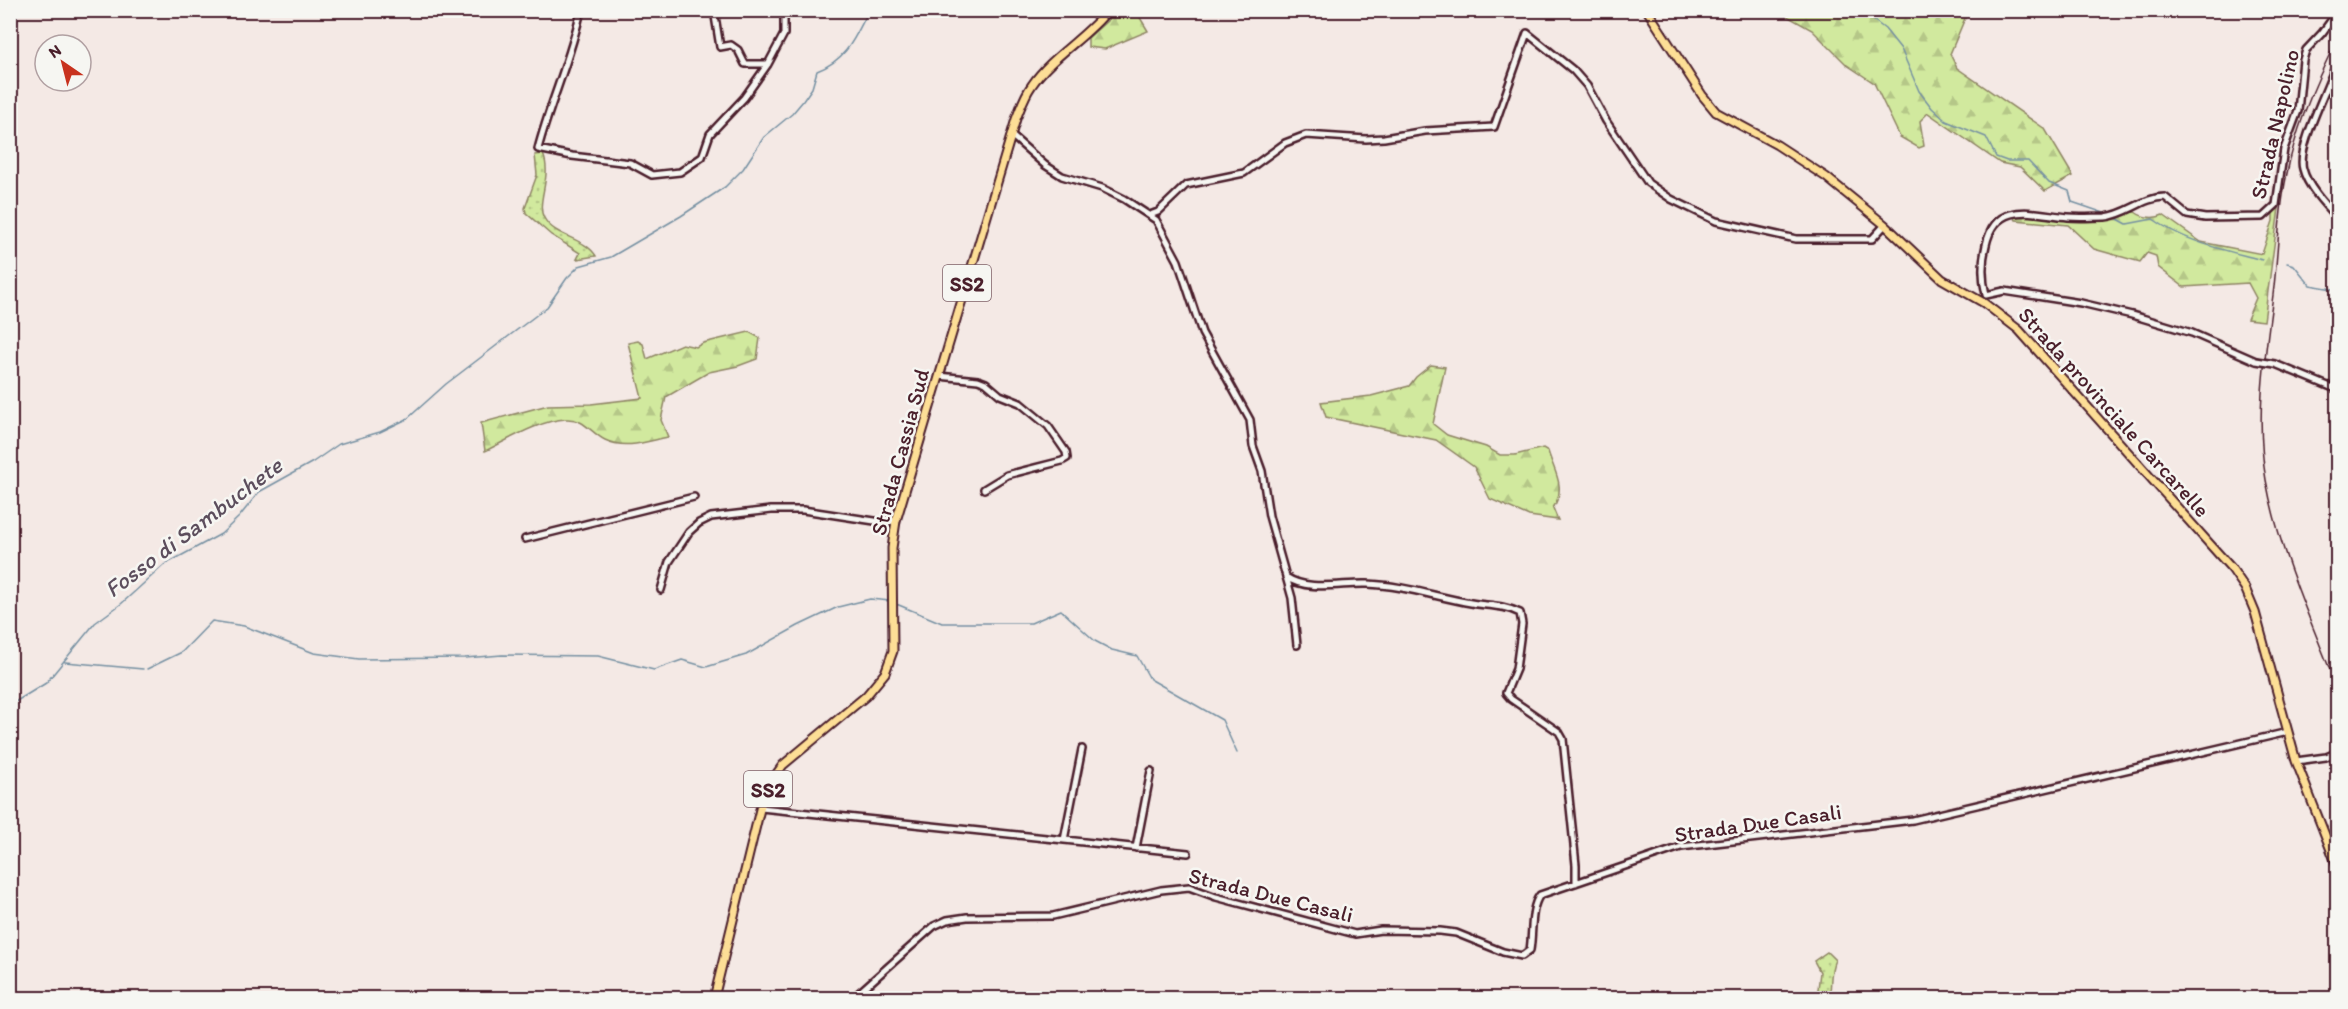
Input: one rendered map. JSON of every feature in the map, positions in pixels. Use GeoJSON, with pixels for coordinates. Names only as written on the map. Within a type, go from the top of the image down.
{"type":"FeatureCollection","features":[{"type":"Feature","properties":{"kind":"main road","name":"Strada Cassia Sud"},"geometry":{"type":"LineString","coordinates":[[714,999],[761,808],[771,783],[783,765],[866,696],[877,684],[890,663],[894,640],[892,548],[896,521],[1011,135],[1025,95],[1032,84],[1108,10]]}},
{"type":"Feature","properties":{"kind":"main road","name":"Strada provinciale Carcarelle"},"geometry":{"type":"LineString","coordinates":[[1647,10],[1702,95],[1716,112],[1777,145],[1826,177],[1885,225],[1942,279],[1984,303],[2030,340],[2236,576],[2255,612],[2296,761],[2337,868]]}},
{"type":"Feature","properties":{"kind":"street"},"geometry":{"type":"LineString","coordinates":[[581,10],[556,98],[545,120],[538,149],[630,164],[652,175],[680,172],[702,157],[710,134],[744,98],[768,64],[784,34],[784,10]]}},
{"type":"Feature","properties":{"kind":"street"},"geometry":{"type":"LineString","coordinates":[[714,10],[720,47],[731,45],[738,50],[745,64],[768,64]]}},
{"type":"Feature","properties":{"kind":"street","name":"Strada Napolino"},"geometry":{"type":"LineString","coordinates":[[1986,295],[1983,273],[1988,235],[1994,224],[2005,215],[2030,212],[2068,217],[2108,216],[2142,201],[2165,197],[2180,211],[2194,217],[2240,216],[2250,218],[2263,217],[2271,212],[2276,205],[2284,149],[2298,111],[2306,50],[2322,33],[2337,11]]}},
{"type":"Feature","properties":{"kind":"street"},"geometry":{"type":"LineString","coordinates":[[1150,215],[1158,212],[1186,185],[1244,172],[1285,143],[1306,135],[1375,139],[1425,131],[1494,127],[1527,33],[1573,70],[1587,86],[1606,121],[1648,183],[1671,199],[1716,221],[1796,239],[1872,239],[1885,225]]}},
{"type":"Feature","properties":{"kind":"street"},"geometry":{"type":"LineString","coordinates":[[2337,58],[2331,80],[2309,133],[2302,159],[2303,170],[2326,208],[2337,219]]}},
{"type":"Feature","properties":{"kind":"street"},"geometry":{"type":"LineString","coordinates":[[1011,135],[1045,165],[1062,176],[1102,188],[1156,220],[1178,261],[1202,333],[1250,420],[1252,446],[1262,471],[1269,516],[1294,606],[1297,645]]}},
{"type":"Feature","properties":{"kind":"street"},"geometry":{"type":"LineString","coordinates":[[1984,303],[1986,295],[2004,291],[2081,303],[2132,315],[2192,333],[2256,361],[2275,364],[2337,390]]}},
{"type":"Feature","properties":{"kind":"street"},"geometry":{"type":"LineString","coordinates":[[939,376],[978,380],[986,383],[1000,395],[1020,403],[1048,426],[1066,452],[1067,458],[1006,475],[984,489]]}},
{"type":"Feature","properties":{"kind":"street"},"geometry":{"type":"LineString","coordinates":[[525,539],[694,497]]}},
{"type":"Feature","properties":{"kind":"street"},"geometry":{"type":"LineString","coordinates":[[661,590],[669,562],[689,532],[699,523],[711,517],[757,511],[803,510],[881,522],[896,521]]}},
{"type":"Feature","properties":{"kind":"street"},"geometry":{"type":"LineString","coordinates":[[1286,578],[1306,584],[1370,584],[1414,590],[1470,603],[1495,605],[1520,614],[1522,624],[1516,669],[1506,693],[1511,699],[1554,728],[1563,739],[1576,883]]}},
{"type":"Feature","properties":{"kind":"street","name":"Strada Due Casali"},"geometry":{"type":"LineString","coordinates":[[853,999],[934,926],[956,918],[1005,915],[1053,916],[1161,890],[1189,887],[1216,897],[1355,934],[1381,930],[1448,932],[1509,954],[1522,956],[1530,950],[1535,901],[1540,895],[1681,846],[1913,820],[2288,732]]}},
{"type":"Feature","properties":{"kind":"street"},"geometry":{"type":"LineString","coordinates":[[1064,840],[1082,749]]}},
{"type":"Feature","properties":{"kind":"street"},"geometry":{"type":"LineString","coordinates":[[2296,761],[2326,757],[2337,752]]}},
{"type":"Feature","properties":{"kind":"street"},"geometry":{"type":"LineString","coordinates":[[1136,848],[1151,771]]}},
{"type":"Feature","properties":{"kind":"street"},"geometry":{"type":"LineString","coordinates":[[761,808],[1188,853]]}},
{"type":"Feature","properties":{"kind":"green space"},"geometry":{"type":"Polygon","coordinates":[[[1114,11],[1146,11],[1139,16],[1148,31],[1105,49],[1088,47],[1088,38],[1108,20],[1114,11]]]}},
{"type":"Feature","properties":{"kind":"green space"},"geometry":{"type":"Polygon","coordinates":[[[1778,11],[1968,11],[1950,54],[1957,68],[2045,129],[2073,176],[2045,191],[2020,167],[2000,163],[1928,113],[1920,121],[1924,146],[1919,148],[1900,137],[1874,83],[1847,65],[1812,30],[1778,11]]]}},
{"type":"Feature","properties":{"kind":"green space"},"geometry":{"type":"Polygon","coordinates":[[[543,154],[546,163],[541,205],[544,218],[555,230],[585,245],[596,256],[577,259],[580,253],[551,235],[526,213],[525,208],[537,175],[535,155],[543,154]]]}},
{"type":"Feature","properties":{"kind":"green space"},"geometry":{"type":"Polygon","coordinates":[[[2279,208],[2264,321],[2247,319],[2256,298],[2248,283],[2184,287],[2158,267],[2156,256],[2147,253],[2140,262],[2094,249],[2068,225],[2016,220],[2013,215],[2046,215],[2067,220],[2109,219],[2135,212],[2149,217],[2163,215],[2201,242],[2262,254],[2273,221],[2273,212],[2279,208]]]}},
{"type":"Feature","properties":{"kind":"green space"},"geometry":{"type":"Polygon","coordinates":[[[749,332],[760,338],[757,359],[709,372],[666,397],[661,420],[668,437],[637,444],[613,443],[600,437],[578,421],[566,419],[535,427],[485,451],[481,423],[548,405],[591,404],[642,398],[628,343],[638,341],[643,344],[647,359],[682,344],[696,347],[703,343],[749,332]]]}},
{"type":"Feature","properties":{"kind":"green space"},"geometry":{"type":"Polygon","coordinates":[[[1431,365],[1445,367],[1433,424],[1447,435],[1486,447],[1500,455],[1515,455],[1543,448],[1548,451],[1559,486],[1559,493],[1553,508],[1558,520],[1529,516],[1490,499],[1474,467],[1436,440],[1326,417],[1321,402],[1371,396],[1409,386],[1431,365]]]}},
{"type":"Feature","properties":{"kind":"green space"},"geometry":{"type":"Polygon","coordinates":[[[1827,952],[1835,960],[1829,998],[1817,998],[1820,972],[1814,961],[1827,952]]]}},
{"type":"Feature","properties":{"kind":"waterway","name":"Fosso di Sambuchete"},"geometry":{"type":"LineString","coordinates":[[10,705],[46,683],[95,623],[121,604],[164,565],[221,534],[239,517],[259,492],[313,462],[339,444],[380,432],[407,419],[446,384],[547,307],[567,278],[579,266],[611,257],[725,187],[743,169],[764,137],[792,114],[803,101],[812,88],[817,71],[836,61],[843,54],[869,10]]}},
{"type":"Feature","properties":{"kind":"waterway"},"geometry":{"type":"LineString","coordinates":[[1860,10],[1885,29],[1901,49],[1919,91],[1946,121],[1986,137],[1996,157],[2007,161],[2028,161],[2049,183],[2069,191],[2072,202],[2107,214]]}},
{"type":"Feature","properties":{"kind":"waterway"},"geometry":{"type":"LineString","coordinates":[[2116,218],[2127,224],[2153,219],[2178,234],[2219,249],[2262,260]]}},
{"type":"Feature","properties":{"kind":"waterway"},"geometry":{"type":"LineString","coordinates":[[2287,263],[2294,265],[2310,285],[2338,290]]}},
{"type":"Feature","properties":{"kind":"waterway"},"geometry":{"type":"LineString","coordinates":[[147,669],[182,652],[212,621],[244,626],[314,653],[359,659],[465,658],[502,655],[598,656],[654,670],[682,660],[706,667],[746,655],[838,607],[870,599],[890,601]]}},
{"type":"Feature","properties":{"kind":"waterway"},"geometry":{"type":"LineString","coordinates":[[894,603],[942,623],[1031,623],[1061,610],[1095,641],[1112,650],[1137,656],[1150,679],[1222,720],[1237,753]]}},
{"type":"Feature","properties":{"kind":"waterway"},"geometry":{"type":"LineString","coordinates":[[65,662],[143,669]]}},
{"type":"Feature","properties":{"kind":"railway"},"geometry":{"type":"LineString","coordinates":[[2338,38],[2307,106],[2286,178],[2264,364],[2261,410],[2266,480],[2279,533],[2287,560],[2338,690]]}}]}
